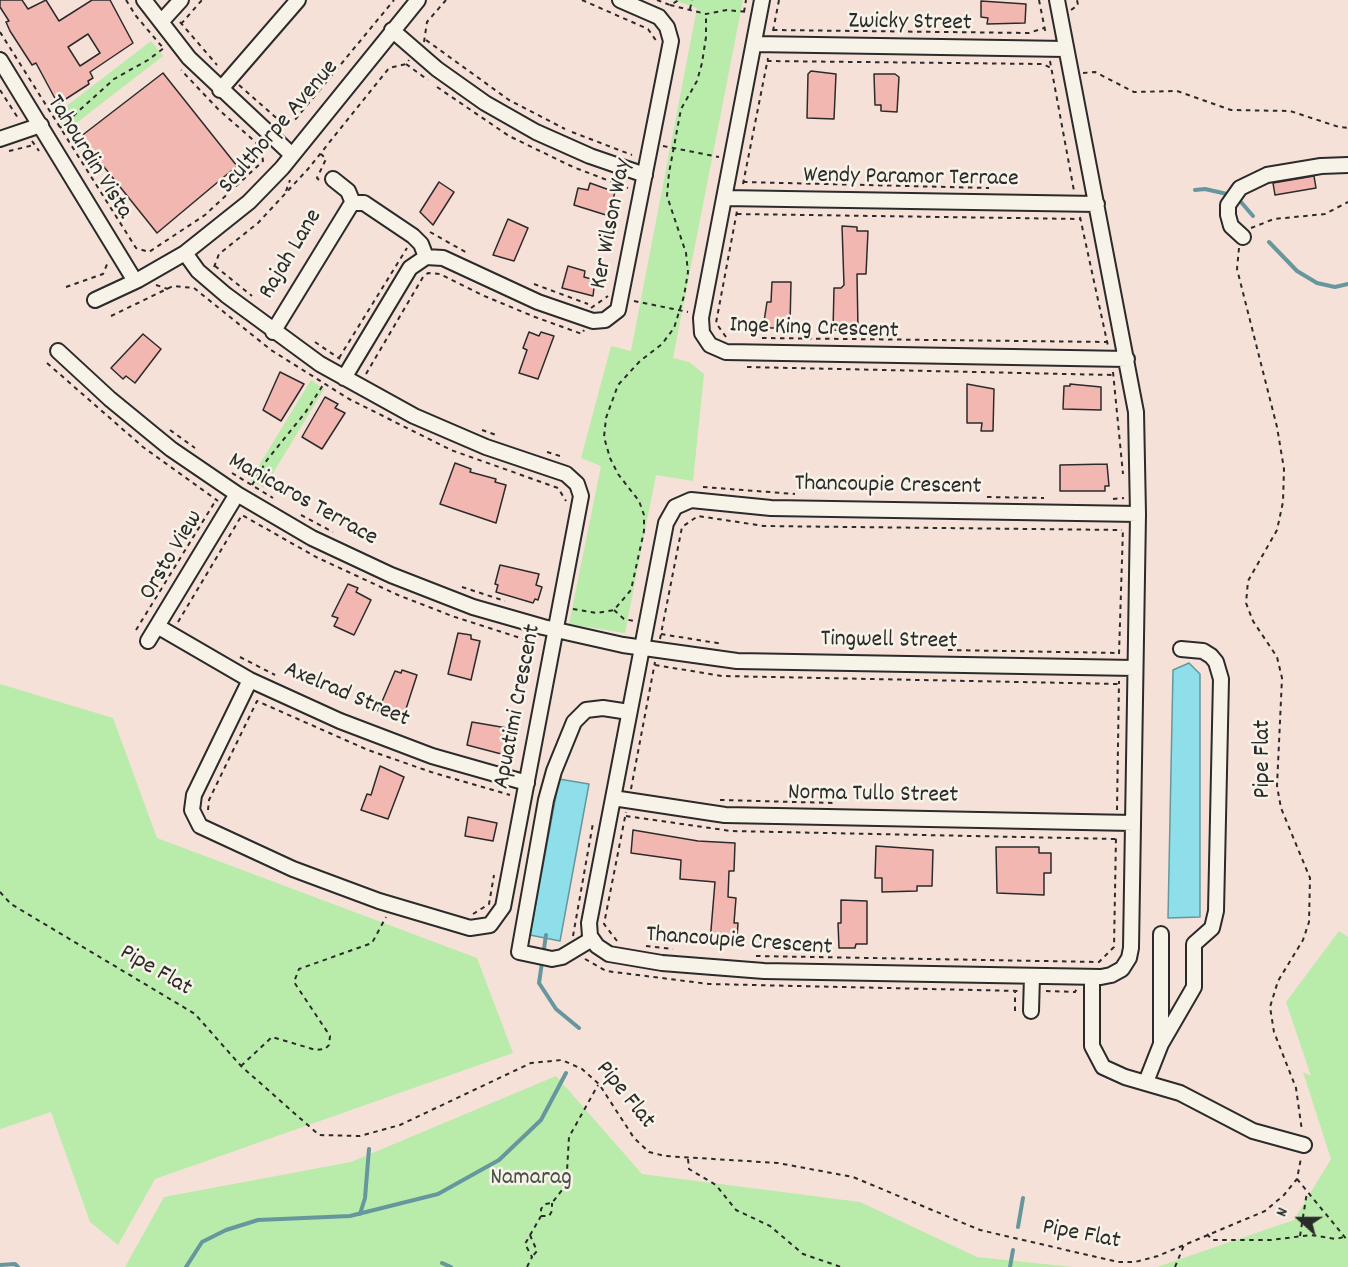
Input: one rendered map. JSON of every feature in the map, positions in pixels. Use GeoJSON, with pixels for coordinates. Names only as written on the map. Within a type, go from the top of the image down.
{"type":"FeatureCollection","features":[{"type":"Feature","properties":{"kind":"street"},"geometry":{"type":"LineString","coordinates":[[144,0],[189,58],[220,90],[292,155]]}},
{"type":"Feature","properties":{"kind":"street"},"geometry":{"type":"LineString","coordinates":[[161,22],[181,0]]}},
{"type":"Feature","properties":{"kind":"street"},"geometry":{"type":"LineString","coordinates":[[220,90],[298,0]]}},
{"type":"Feature","properties":{"kind":"street","name":"Sculthorpe Avenue"},"geometry":{"type":"LineString","coordinates":[[94,300],[135,281],[185,253],[249,202],[292,155],[418,0]]}},
{"type":"Feature","properties":{"kind":"street","name":"Ker Wilson Way"},"geometry":{"type":"LineString","coordinates":[[426,257],[446,259],[529,298],[588,319],[599,321],[610,317],[618,310],[652,144],[671,36],[659,17],[620,0]]}},
{"type":"Feature","properties":{"kind":"street","name":"Inge King Crescent"},"geometry":{"type":"LineString","coordinates":[[762,0],[701,314],[700,328],[705,340],[714,348],[726,352],[1127,359]]}},
{"type":"Feature","properties":{"kind":"street","name":"Thancoupie Crescent"},"geometry":{"type":"LineString","coordinates":[[1057,0],[1127,359],[1138,439],[1138,514],[1136,668],[1130,956],[1118,972],[1108,976],[1077,977],[713,969],[609,954],[600,950],[592,939],[589,923],[668,518],[675,507],[688,500],[771,508],[1138,514]]}},
{"type":"Feature","properties":{"kind":"street"},"geometry":{"type":"LineString","coordinates":[[392,30],[437,69],[485,103],[536,132],[590,156],[645,175]]}},
{"type":"Feature","properties":{"kind":"street","name":"Zwicky Street"},"geometry":{"type":"LineString","coordinates":[[754,44],[1066,49]]}},
{"type":"Feature","properties":{"kind":"street","name":"Tahourdin Vista"},"geometry":{"type":"LineString","coordinates":[[0,60],[135,281]]}},
{"type":"Feature","properties":{"kind":"street"},"geometry":{"type":"LineString","coordinates":[[3,145],[26,130],[41,125]]}},
{"type":"Feature","properties":{"kind":"street"},"geometry":{"type":"LineString","coordinates":[[1243,237],[1231,226],[1227,214],[1228,205],[1240,188],[1267,175],[1321,166],[1348,165]]}},
{"type":"Feature","properties":{"kind":"street","name":"Rajah Lane"},"geometry":{"type":"LineString","coordinates":[[327,180],[347,190],[353,203]]}},
{"type":"Feature","properties":{"kind":"street","name":"Wendy Paramor Terrace"},"geometry":{"type":"LineString","coordinates":[[724,198],[1096,204]]}},
{"type":"Feature","properties":{"kind":"street","name":"Rajah Lane"},"geometry":{"type":"LineString","coordinates":[[273,332],[348,206],[353,203],[365,204],[416,238],[426,257]]}},
{"type":"Feature","properties":{"kind":"street","name":"Apuatimi Crescent"},"geometry":{"type":"LineString","coordinates":[[185,253],[203,276],[273,332],[344,378],[414,416],[486,447],[556,471],[575,482],[582,501],[503,907],[497,918],[488,926],[468,927],[380,901],[304,873],[206,830],[193,812],[194,795],[250,680]]}},
{"type":"Feature","properties":{"kind":"street"},"geometry":{"type":"LineString","coordinates":[[344,378],[409,270],[426,257]]}},
{"type":"Feature","properties":{"kind":"street","name":"Manicaros Terrace"},"geometry":{"type":"LineString","coordinates":[[58,351],[110,399],[171,449],[237,494],[312,538],[391,575],[473,607],[557,631],[642,647]]}},
{"type":"Feature","properties":{"kind":"street","name":"Orsto View"},"geometry":{"type":"LineString","coordinates":[[148,641],[237,494]]}},
{"type":"Feature","properties":{"kind":"street","name":"Axelrad Street"},"geometry":{"type":"LineString","coordinates":[[157,626],[250,680],[340,721],[422,752],[527,783]]}},
{"type":"Feature","properties":{"kind":"street","name":"Tingwell Street"},"geometry":{"type":"LineString","coordinates":[[642,647],[706,657],[769,662],[1136,668]]}},
{"type":"Feature","properties":{"kind":"street"},"geometry":{"type":"LineString","coordinates":[[1146,1082],[1161,1044],[1194,987],[1194,944],[1212,928],[1216,911],[1220,670],[1211,656],[1203,651],[1181,649]]}},
{"type":"Feature","properties":{"kind":"street"},"geometry":{"type":"LineString","coordinates":[[592,939],[562,957],[552,959],[519,952],[546,800],[554,771],[574,722],[586,710],[603,708],[629,712]]}},
{"type":"Feature","properties":{"kind":"street","name":"Norma Tullo Street"},"geometry":{"type":"LineString","coordinates":[[613,798],[725,815],[1133,823]]}},
{"type":"Feature","properties":{"kind":"street"},"geometry":{"type":"LineString","coordinates":[[1161,934],[1161,1044]]}},
{"type":"Feature","properties":{"kind":"street"},"geometry":{"type":"LineString","coordinates":[[1031,1011],[1032,976]]}},
{"type":"Feature","properties":{"kind":"street"},"geometry":{"type":"LineString","coordinates":[[1092,976],[1092,1046],[1103,1066],[1125,1077],[1180,1094],[1252,1131],[1304,1146]]}},
{"type":"Feature","properties":{"kind":"path"},"geometry":{"type":"LineString","coordinates":[[182,24],[202,0]]}},
{"type":"Feature","properties":{"kind":"path"},"geometry":{"type":"LineString","coordinates":[[282,123],[294,121],[394,0]]}},
{"type":"Feature","properties":{"kind":"path"},"geometry":{"type":"LineString","coordinates":[[446,0],[427,22],[426,40],[509,100],[569,131],[633,156]]}},
{"type":"Feature","properties":{"kind":"path"},"geometry":{"type":"LineString","coordinates":[[582,0],[648,29],[657,42]]}},
{"type":"Feature","properties":{"kind":"path"},"geometry":{"type":"LineString","coordinates":[[657,0],[706,14],[727,10],[775,18]]}},
{"type":"Feature","properties":{"kind":"path"},"geometry":{"type":"LineString","coordinates":[[670,5],[679,0]]}},
{"type":"Feature","properties":{"kind":"path"},"geometry":{"type":"LineString","coordinates":[[690,10],[692,0]]}},
{"type":"Feature","properties":{"kind":"path"},"geometry":{"type":"LineString","coordinates":[[744,12],[746,0]]}},
{"type":"Feature","properties":{"kind":"path"},"geometry":{"type":"LineString","coordinates":[[779,0],[773,30],[1029,33],[1044,28]]}},
{"type":"Feature","properties":{"kind":"path"},"geometry":{"type":"LineString","coordinates":[[1039,0],[1114,375],[1123,478]]}},
{"type":"Feature","properties":{"kind":"path"},"geometry":{"type":"LineString","coordinates":[[562,607],[596,613],[614,610],[631,590],[644,531],[644,515],[639,501],[618,474],[610,458],[604,437],[606,418],[618,385],[640,361],[662,344],[674,328],[680,310],[688,272],[686,253],[667,196],[681,109],[697,81],[702,63],[706,37],[706,14]]}},
{"type":"Feature","properties":{"kind":"path"},"geometry":{"type":"LineString","coordinates":[[0,32],[136,248],[149,252],[205,215],[263,161],[261,147]]}},
{"type":"Feature","properties":{"kind":"path"},"geometry":{"type":"LineString","coordinates":[[60,128],[114,79],[158,53]]}},
{"type":"Feature","properties":{"kind":"path"},"geometry":{"type":"LineString","coordinates":[[727,338],[716,323],[767,61],[1042,64],[1052,69]]}},
{"type":"Feature","properties":{"kind":"path"},"geometry":{"type":"LineString","coordinates":[[260,303],[215,266],[219,254],[258,223],[321,153],[389,68],[406,64]]}},
{"type":"Feature","properties":{"kind":"path"},"geometry":{"type":"LineString","coordinates":[[1054,79],[1095,72],[1134,92],[1177,91],[1224,109],[1290,111],[1326,124],[1348,128]]}},
{"type":"Feature","properties":{"kind":"path"},"geometry":{"type":"LineString","coordinates":[[0,90],[39,151]]}},
{"type":"Feature","properties":{"kind":"path"},"geometry":{"type":"LineString","coordinates":[[652,144],[747,162]]}},
{"type":"Feature","properties":{"kind":"path"},"geometry":{"type":"LineString","coordinates":[[3,145],[34,145]]}},
{"type":"Feature","properties":{"kind":"path"},"geometry":{"type":"LineString","coordinates":[[628,188],[635,148]]}},
{"type":"Feature","properties":{"kind":"path"},"geometry":{"type":"LineString","coordinates":[[321,153],[326,159],[317,178],[327,180]]}},
{"type":"Feature","properties":{"kind":"path"},"geometry":{"type":"LineString","coordinates":[[743,182],[991,188]]}},
{"type":"Feature","properties":{"kind":"path"},"geometry":{"type":"LineString","coordinates":[[1243,237],[1253,227],[1274,219],[1325,214],[1348,202]]}},
{"type":"Feature","properties":{"kind":"path"},"geometry":{"type":"LineString","coordinates":[[737,214],[1081,219]]}},
{"type":"Feature","properties":{"kind":"path"},"geometry":{"type":"LineString","coordinates":[[425,230],[476,257]]}},
{"type":"Feature","properties":{"kind":"path","name":"Pipe Flat"},"geometry":{"type":"LineString","coordinates":[[0,892],[11,904],[195,1014],[241,1066],[319,1135],[360,1136],[400,1125],[521,1068],[545,1059],[562,1060],[582,1069],[599,1084],[634,1138],[649,1152],[688,1158],[778,1163],[853,1177],[980,1230],[1069,1253],[1118,1262],[1135,1262],[1158,1256],[1264,1210],[1284,1195],[1297,1179],[1304,1146],[1296,1088],[1274,1032],[1270,1007],[1278,981],[1302,940],[1309,922],[1310,878],[1281,808],[1277,786],[1282,678],[1277,657],[1253,621],[1246,603],[1248,581],[1277,530],[1283,502],[1284,469],[1277,427],[1237,269],[1238,250],[1243,237]]}},
{"type":"Feature","properties":{"kind":"path"},"geometry":{"type":"LineString","coordinates":[[66,287],[103,274],[109,262]]}},
{"type":"Feature","properties":{"kind":"path"},"geometry":{"type":"LineString","coordinates":[[306,337],[366,374],[423,277],[428,273],[440,274],[482,295],[582,334],[592,305],[608,296],[717,317]]}},
{"type":"Feature","properties":{"kind":"path"},"geometry":{"type":"LineString","coordinates":[[532,283],[592,305]]}},
{"type":"Feature","properties":{"kind":"path"},"geometry":{"type":"LineString","coordinates":[[111,316],[173,286],[194,288]]}},
{"type":"Feature","properties":{"kind":"path"},"geometry":{"type":"LineString","coordinates":[[762,338],[1107,342]]}},
{"type":"Feature","properties":{"kind":"path"},"geometry":{"type":"LineString","coordinates":[[738,366],[1114,375]]}},
{"type":"Feature","properties":{"kind":"path"},"geometry":{"type":"LineString","coordinates":[[252,485],[267,460],[304,413],[323,384]]}},
{"type":"Feature","properties":{"kind":"path"},"geometry":{"type":"LineString","coordinates":[[166,426],[197,450]]}},
{"type":"Feature","properties":{"kind":"path"},"geometry":{"type":"LineString","coordinates":[[479,429],[507,440]]}},
{"type":"Feature","properties":{"kind":"path"},"geometry":{"type":"LineString","coordinates":[[539,450],[560,456],[551,486]]}},
{"type":"Feature","properties":{"kind":"path"},"geometry":{"type":"LineString","coordinates":[[232,473],[277,501]]}},
{"type":"Feature","properties":{"kind":"path"},"geometry":{"type":"LineString","coordinates":[[942,650],[1119,652],[1124,490]]}},
{"type":"Feature","properties":{"kind":"path"},"geometry":{"type":"LineString","coordinates":[[136,630],[216,500]]}},
{"type":"Feature","properties":{"kind":"path"},"geometry":{"type":"LineString","coordinates":[[293,510],[336,533]]}},
{"type":"Feature","properties":{"kind":"path"},"geometry":{"type":"LineString","coordinates":[[178,622],[242,515],[316,557],[389,591],[460,619],[539,644]]}},
{"type":"Feature","properties":{"kind":"path"},"geometry":{"type":"LineString","coordinates":[[622,942],[615,940],[604,924],[682,527],[698,516],[764,526],[1122,530]]}},
{"type":"Feature","properties":{"kind":"path"},"geometry":{"type":"LineString","coordinates":[[459,586],[512,603]]}},
{"type":"Feature","properties":{"kind":"path"},"geometry":{"type":"LineString","coordinates":[[661,634],[729,645]]}},
{"type":"Feature","properties":{"kind":"path"},"geometry":{"type":"LineString","coordinates":[[231,652],[281,678]]}},
{"type":"Feature","properties":{"kind":"path"},"geometry":{"type":"LineString","coordinates":[[655,665],[722,676],[1119,684],[1114,947],[1099,962],[754,956]]}},
{"type":"Feature","properties":{"kind":"path"},"geometry":{"type":"LineString","coordinates":[[212,816],[208,809],[209,800],[257,701],[368,750],[431,772],[510,795]]}},
{"type":"Feature","properties":{"kind":"path"},"geometry":{"type":"LineString","coordinates":[[709,800],[841,803]]}},
{"type":"Feature","properties":{"kind":"path"},"geometry":{"type":"LineString","coordinates":[[596,812],[573,926],[577,947],[586,961],[606,970],[710,984],[1075,992],[1077,962]]}},
{"type":"Feature","properties":{"kind":"path"},"geometry":{"type":"LineString","coordinates":[[626,816],[731,831],[1116,839]]}},
{"type":"Feature","properties":{"kind":"path"},"geometry":{"type":"LineString","coordinates":[[473,914],[489,904]]}},
{"type":"Feature","properties":{"kind":"path"},"geometry":{"type":"LineString","coordinates":[[241,1066],[272,1037],[316,1050],[325,1049],[329,1045],[330,1036],[294,982],[299,969],[372,943],[389,912]]}},
{"type":"Feature","properties":{"kind":"path"},"geometry":{"type":"LineString","coordinates":[[640,945],[682,951]]}},
{"type":"Feature","properties":{"kind":"path"},"geometry":{"type":"LineString","coordinates":[[1015,991],[1015,1011]]}},
{"type":"Feature","properties":{"kind":"path"},"geometry":{"type":"LineString","coordinates":[[541,1216],[549,1216],[552,1203],[562,1190],[569,1137],[599,1084]]}},
{"type":"Feature","properties":{"kind":"path"},"geometry":{"type":"LineString","coordinates":[[688,1158],[689,1169],[716,1185],[736,1210],[770,1227],[803,1254],[841,1267]]}},
{"type":"Feature","properties":{"kind":"path"},"geometry":{"type":"LineString","coordinates":[[1297,1179],[1348,1241]]}},
{"type":"Feature","properties":{"kind":"path"},"geometry":{"type":"LineString","coordinates":[[1300,1236],[1307,1192]]}},
{"type":"Feature","properties":{"kind":"path"},"geometry":{"type":"LineString","coordinates":[[531,1257],[525,1244],[541,1216],[541,1209],[545,1204],[552,1203]]}},
{"type":"Feature","properties":{"kind":"path"},"geometry":{"type":"LineString","coordinates":[[1206,1234],[1212,1240],[1271,1240],[1300,1236],[1336,1239],[1344,1237]]}},
{"type":"Feature","properties":{"kind":"path"},"geometry":{"type":"LineString","coordinates":[[527,1267],[531,1257],[537,1251],[530,1235]]}},
{"type":"Feature","properties":{"kind":"path"},"geometry":{"type":"LineString","coordinates":[[1175,1267],[1184,1245]]}},
{"type":"Feature","properties":{"kind":"green space"},"geometry":{"type":"Polygon","coordinates":[[[673,0],[743,0],[673,358],[689,362],[704,374],[693,481],[656,475],[625,633],[569,624],[601,466],[581,458],[611,346],[631,351],[697,8],[673,0]]]}},
{"type":"Feature","properties":{"kind":"green space"},"geometry":{"type":"Polygon","coordinates":[[[151,41],[163,56],[66,131],[56,114],[151,41]]]}},
{"type":"Feature","properties":{"kind":"green space"},"geometry":{"type":"Polygon","coordinates":[[[311,380],[324,389],[264,488],[250,480],[311,380]]]}},
{"type":"Feature","properties":{"kind":"green space"},"geometry":{"type":"Polygon","coordinates":[[[0,684],[113,718],[157,838],[477,958],[513,1053],[155,1179],[118,1245],[90,1222],[51,1112],[0,1129],[0,684]]]}},
{"type":"Feature","properties":{"kind":"green space"},"geometry":{"type":"Polygon","coordinates":[[[1339,931],[1348,937],[1348,1267],[1157,1267],[1294,1220],[1331,1159],[1303,1072],[1311,1076],[1286,1002],[1339,931]]]}},
{"type":"Feature","properties":{"kind":"green space","name":"Namarag"},"geometry":{"type":"Polygon","coordinates":[[[556,1076],[642,1174],[860,1202],[977,1257],[1073,1267],[125,1267],[164,1197],[351,1162],[556,1076]]]}},
{"type":"Feature","properties":{"kind":"water"},"geometry":{"type":"Polygon","coordinates":[[[1189,663],[1200,674],[1200,917],[1168,918],[1173,670],[1189,663]]]}},
{"type":"Feature","properties":{"kind":"water"},"geometry":{"type":"Polygon","coordinates":[[[559,779],[589,784],[560,941],[530,935],[559,779]]]}},
{"type":"Feature","properties":{"kind":"building"},"geometry":{"type":"Polygon","coordinates":[[[0,0],[22,0],[28,9],[46,0],[59,21],[92,0],[110,0],[133,43],[90,72],[93,78],[88,81],[89,84],[58,104],[36,63],[32,65],[10,31],[6,22],[9,21],[0,7],[0,0]],[[88,34],[68,47],[80,66],[100,53],[88,34]]]}},
{"type":"Feature","properties":{"kind":"building"},"geometry":{"type":"Polygon","coordinates":[[[981,1],[1026,4],[1025,23],[987,24],[988,18],[981,17],[981,1]]]}},
{"type":"Feature","properties":{"kind":"building"},"geometry":{"type":"Polygon","coordinates":[[[811,71],[836,74],[834,119],[807,118],[808,74],[811,71]]]}},
{"type":"Feature","properties":{"kind":"building"},"geometry":{"type":"Polygon","coordinates":[[[163,73],[237,166],[157,233],[80,137],[163,73]]]}},
{"type":"Feature","properties":{"kind":"building"},"geometry":{"type":"Polygon","coordinates":[[[874,74],[895,74],[899,77],[897,112],[881,111],[881,105],[875,105],[874,74]]]}},
{"type":"Feature","properties":{"kind":"building"},"geometry":{"type":"Polygon","coordinates":[[[1314,176],[1316,188],[1275,195],[1273,183],[1314,176]]]}},
{"type":"Feature","properties":{"kind":"building"},"geometry":{"type":"Polygon","coordinates":[[[439,182],[454,192],[433,225],[420,212],[439,182]]]}},
{"type":"Feature","properties":{"kind":"building"},"geometry":{"type":"Polygon","coordinates":[[[590,183],[615,192],[610,210],[606,215],[574,205],[578,188],[588,190],[590,183]]]}},
{"type":"Feature","properties":{"kind":"building"},"geometry":{"type":"Polygon","coordinates":[[[508,219],[528,228],[514,261],[493,255],[508,219]]]}},
{"type":"Feature","properties":{"kind":"building"},"geometry":{"type":"Polygon","coordinates":[[[842,226],[857,227],[857,231],[868,231],[866,274],[857,274],[858,329],[847,328],[847,331],[833,330],[834,288],[841,288],[844,285],[842,226]]]}},
{"type":"Feature","properties":{"kind":"building"},"geometry":{"type":"Polygon","coordinates":[[[568,266],[585,271],[584,277],[595,280],[593,296],[562,288],[568,266]]]}},
{"type":"Feature","properties":{"kind":"building"},"geometry":{"type":"Polygon","coordinates":[[[772,282],[791,282],[790,324],[783,328],[763,328],[767,302],[771,302],[772,282]]]}},
{"type":"Feature","properties":{"kind":"building"},"geometry":{"type":"Polygon","coordinates":[[[529,332],[539,336],[541,332],[554,336],[538,379],[519,373],[527,350],[523,348],[529,332]]]}},
{"type":"Feature","properties":{"kind":"building"},"geometry":{"type":"Polygon","coordinates":[[[143,334],[161,349],[135,383],[126,376],[123,379],[111,368],[143,334]]]}},
{"type":"Feature","properties":{"kind":"building"},"geometry":{"type":"Polygon","coordinates":[[[280,372],[304,384],[281,421],[263,410],[280,372]]]}},
{"type":"Feature","properties":{"kind":"building"},"geometry":{"type":"Polygon","coordinates":[[[967,384],[994,389],[993,431],[981,431],[982,423],[967,423],[967,384]]]}},
{"type":"Feature","properties":{"kind":"building"},"geometry":{"type":"Polygon","coordinates":[[[1070,384],[1101,387],[1101,410],[1063,409],[1064,386],[1070,386],[1070,384]]]}},
{"type":"Feature","properties":{"kind":"building"},"geometry":{"type":"Polygon","coordinates":[[[325,397],[338,404],[335,408],[345,413],[322,449],[302,437],[325,397]]]}},
{"type":"Feature","properties":{"kind":"building"},"geometry":{"type":"Polygon","coordinates":[[[455,463],[471,469],[470,472],[496,479],[495,482],[506,485],[496,523],[440,504],[455,463]]]}},
{"type":"Feature","properties":{"kind":"building"},"geometry":{"type":"Polygon","coordinates":[[[1107,464],[1109,486],[1105,486],[1105,491],[1060,491],[1060,465],[1107,464]]]}},
{"type":"Feature","properties":{"kind":"building"},"geometry":{"type":"Polygon","coordinates":[[[500,565],[539,574],[536,585],[542,587],[538,600],[535,599],[533,603],[496,592],[498,585],[495,584],[500,565]]]}},
{"type":"Feature","properties":{"kind":"building"},"geometry":{"type":"Polygon","coordinates":[[[348,584],[358,588],[356,592],[371,600],[354,635],[334,626],[338,618],[332,616],[348,584]]]}},
{"type":"Feature","properties":{"kind":"building"},"geometry":{"type":"Polygon","coordinates":[[[458,633],[471,635],[471,639],[480,641],[471,680],[448,674],[458,633]]]}},
{"type":"Feature","properties":{"kind":"building"},"geometry":{"type":"Polygon","coordinates":[[[402,670],[417,675],[404,715],[378,711],[395,671],[401,673],[402,670]]]}},
{"type":"Feature","properties":{"kind":"building"},"geometry":{"type":"Polygon","coordinates":[[[472,722],[507,728],[506,733],[511,734],[509,756],[467,745],[472,722]]]}},
{"type":"Feature","properties":{"kind":"building"},"geometry":{"type":"Polygon","coordinates":[[[380,766],[404,777],[388,819],[361,810],[367,794],[371,795],[380,766]]]}},
{"type":"Feature","properties":{"kind":"building"},"geometry":{"type":"Polygon","coordinates":[[[468,817],[497,823],[493,841],[465,836],[468,817]]]}},
{"type":"Feature","properties":{"kind":"building"},"geometry":{"type":"Polygon","coordinates":[[[633,830],[698,841],[735,843],[734,871],[729,871],[728,897],[736,898],[734,923],[738,923],[737,939],[729,939],[724,943],[710,942],[715,882],[680,879],[681,860],[631,853],[633,830]]]}},
{"type":"Feature","properties":{"kind":"building"},"geometry":{"type":"Polygon","coordinates":[[[876,846],[933,850],[932,886],[917,886],[917,891],[882,892],[882,878],[875,878],[876,846]]]}},
{"type":"Feature","properties":{"kind":"building"},"geometry":{"type":"Polygon","coordinates":[[[996,847],[1039,847],[1039,853],[1051,853],[1051,873],[1044,873],[1044,895],[997,893],[996,847]]]}},
{"type":"Feature","properties":{"kind":"building"},"geometry":{"type":"Polygon","coordinates":[[[841,900],[867,901],[867,944],[856,944],[855,948],[839,948],[838,923],[841,923],[841,900]]]}},
{"type":"Feature","properties":{"kind":"waterway"},"geometry":{"type":"LineString","coordinates":[[1195,190],[1205,189],[1227,194]]}},
{"type":"Feature","properties":{"kind":"waterway"},"geometry":{"type":"LineString","coordinates":[[1241,202],[1253,216]]}},
{"type":"Feature","properties":{"kind":"waterway"},"geometry":{"type":"LineString","coordinates":[[1269,242],[1297,271],[1317,283],[1335,287],[1348,284]]}},
{"type":"Feature","properties":{"kind":"waterway"},"geometry":{"type":"LineString","coordinates":[[546,935],[539,983],[556,1009],[579,1028]]}},
{"type":"Feature","properties":{"kind":"waterway"},"geometry":{"type":"LineString","coordinates":[[186,1267],[202,1242],[226,1230],[258,1220],[350,1216],[438,1194],[499,1160],[541,1120],[566,1073]]}},
{"type":"Feature","properties":{"kind":"waterway"},"geometry":{"type":"LineString","coordinates":[[360,1214],[365,1198],[369,1149]]}},
{"type":"Feature","properties":{"kind":"waterway"},"geometry":{"type":"LineString","coordinates":[[1018,1227],[1023,1198]]}},
{"type":"Feature","properties":{"kind":"waterway"},"geometry":{"type":"LineString","coordinates":[[1010,1267],[1013,1250]]}},
{"type":"Feature","properties":{"kind":"waterway"},"geometry":{"type":"LineString","coordinates":[[442,1263],[451,1267]]}},
{"type":"Feature","properties":{"kind":"waterway"},"geometry":{"type":"LineString","coordinates":[[0,1265],[15,1264],[18,1267]]}}]}
